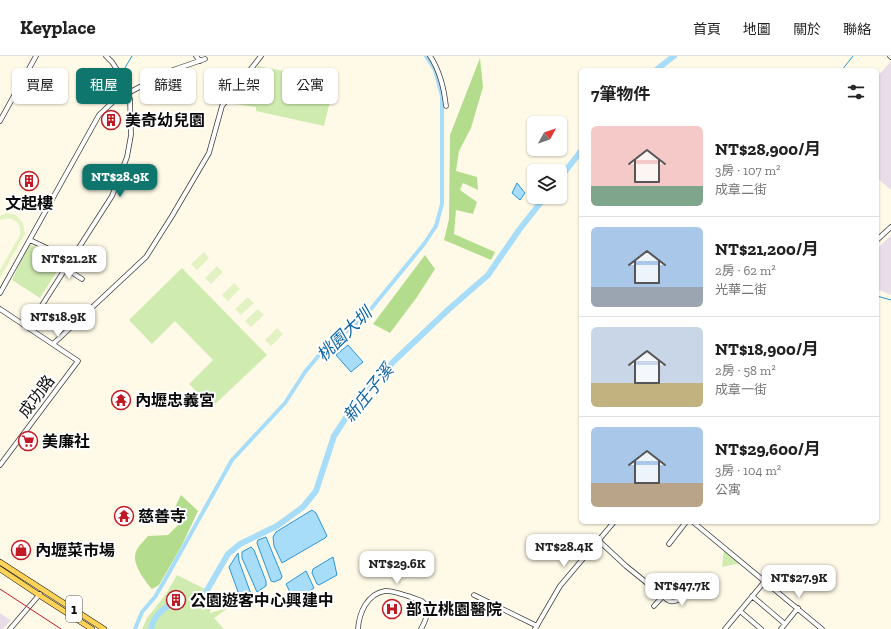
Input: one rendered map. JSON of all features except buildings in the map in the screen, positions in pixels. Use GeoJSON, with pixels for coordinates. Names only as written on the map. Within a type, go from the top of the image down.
{"type":"FeatureCollection","features":[{"type":"Feature","properties":{"kind":"main road","name":"1"},"geometry":{"type":"LineString","coordinates":[[0,562],[104,629]]}},
{"type":"Feature","properties":{"kind":"main road","name":"1"},"geometry":{"type":"LineString","coordinates":[[0,569],[92,629]]}},
{"type":"Feature","properties":{"kind":"street"},"geometry":{"type":"LineString","coordinates":[[0,121],[36,56]]}},
{"type":"Feature","properties":{"kind":"street"},"geometry":{"type":"LineString","coordinates":[[106,56],[116,68]]}},
{"type":"Feature","properties":{"kind":"street"},"geometry":{"type":"LineString","coordinates":[[196,56],[200,61]]}},
{"type":"Feature","properties":{"kind":"street"},"geometry":{"type":"LineString","coordinates":[[0,309],[53,344],[146,257],[209,153],[222,106],[261,56]]}},
{"type":"Feature","properties":{"kind":"street"},"geometry":{"type":"LineString","coordinates":[[430,56],[440,75],[446,106]]}},
{"type":"Feature","properties":{"kind":"street"},"geometry":{"type":"LineString","coordinates":[[132,91],[170,71],[205,59]]}},
{"type":"Feature","properties":{"kind":"street"},"geometry":{"type":"LineString","coordinates":[[0,293],[100,116],[111,104]]}},
{"type":"Feature","properties":{"kind":"street"},"geometry":{"type":"LineString","coordinates":[[28,327],[70,259],[112,196],[124,164],[131,135],[130,104]]}},
{"type":"Feature","properties":{"kind":"street"},"geometry":{"type":"LineString","coordinates":[[879,238],[891,227]]}},
{"type":"Feature","properties":{"kind":"street"},"geometry":{"type":"LineString","coordinates":[[30,240],[70,259]]}},
{"type":"Feature","properties":{"kind":"street"},"geometry":{"type":"LineString","coordinates":[[65,268],[82,279]]}},
{"type":"Feature","properties":{"kind":"street","name":"成功路"},"geometry":{"type":"LineString","coordinates":[[0,465],[78,361],[53,344]]}},
{"type":"Feature","properties":{"kind":"street"},"geometry":{"type":"LineString","coordinates":[[474,595],[536,628],[560,586],[612,524]]}},
{"type":"Feature","properties":{"kind":"street"},"geometry":{"type":"LineString","coordinates":[[669,544],[684,524]]}},
{"type":"Feature","properties":{"kind":"street"},"geometry":{"type":"LineString","coordinates":[[696,524],[822,629]]}},
{"type":"Feature","properties":{"kind":"street"},"geometry":{"type":"LineString","coordinates":[[598,540],[626,566],[672,602],[678,600],[693,582]]}},
{"type":"Feature","properties":{"kind":"street"},"geometry":{"type":"LineString","coordinates":[[728,628],[765,581]]}},
{"type":"Feature","properties":{"kind":"street"},"geometry":{"type":"LineString","coordinates":[[10,629],[43,590]]}},
{"type":"Feature","properties":{"kind":"street"},"geometry":{"type":"LineString","coordinates":[[358,629],[358,623],[365,604],[374,596],[385,591],[425,603],[427,607],[427,619],[421,629]]}},
{"type":"Feature","properties":{"kind":"street"},"geometry":{"type":"LineString","coordinates":[[654,606],[663,596]]}},
{"type":"Feature","properties":{"kind":"street"},"geometry":{"type":"LineString","coordinates":[[752,596],[785,624]]}},
{"type":"Feature","properties":{"kind":"street"},"geometry":{"type":"LineString","coordinates":[[781,629],[798,608]]}},
{"type":"Feature","properties":{"kind":"street"},"geometry":{"type":"LineString","coordinates":[[740,611],[761,629]]}},
{"type":"Feature","properties":{"kind":"shaded area"},"geometry":{"type":"Polygon","coordinates":[[[891,61],[891,190],[879,180],[879,75],[891,61]]]}},
{"type":"Feature","properties":{"kind":"shaded area"},"geometry":{"type":"Polygon","coordinates":[[[891,235],[891,295],[879,290],[879,247],[891,235]]]}},
{"type":"Feature","properties":{"kind":"shaded area"},"geometry":{"type":"Polygon","coordinates":[[[0,613],[11,620],[3,629],[0,629],[0,613]]]}},
{"type":"Feature","properties":{"kind":"green space"},"geometry":{"type":"Polygon","coordinates":[[[480,58],[483,87],[471,128],[459,151],[456,171],[477,177],[478,190],[463,183],[460,190],[477,202],[473,214],[456,210],[454,234],[495,252],[491,260],[444,240],[449,219],[450,135],[480,58]]]}},
{"type":"Feature","properties":{"kind":"green space"},"geometry":{"type":"Polygon","coordinates":[[[258,66],[268,68],[257,68],[258,66]]]}},
{"type":"Feature","properties":{"kind":"green space"},"geometry":{"type":"Polygon","coordinates":[[[274,69],[282,71],[282,104],[329,104],[324,126],[256,111],[256,107],[235,104],[274,104],[274,69]]]}},
{"type":"Feature","properties":{"kind":"green space"},"geometry":{"type":"Polygon","coordinates":[[[6,213],[16,215],[23,223],[25,234],[0,278],[0,270],[20,235],[18,223],[8,218],[0,220],[0,216],[6,213]]]}},
{"type":"Feature","properties":{"kind":"green space"},"geometry":{"type":"Polygon","coordinates":[[[29,244],[64,260],[40,298],[12,280],[29,244]]]}},
{"type":"Feature","properties":{"kind":"green space"},"geometry":{"type":"Polygon","coordinates":[[[204,252],[209,258],[197,270],[191,264],[204,252]]]}},
{"type":"Feature","properties":{"kind":"green space"},"geometry":{"type":"Polygon","coordinates":[[[425,255],[435,269],[417,297],[390,333],[373,324],[425,255]]]}},
{"type":"Feature","properties":{"kind":"green space"},"geometry":{"type":"Polygon","coordinates":[[[217,266],[223,272],[211,284],[205,278],[217,266]]]}},
{"type":"Feature","properties":{"kind":"green space"},"geometry":{"type":"Polygon","coordinates":[[[182,268],[267,355],[212,407],[189,384],[213,360],[175,321],[152,344],[129,320],[182,268]]]}},
{"type":"Feature","properties":{"kind":"green space"},"geometry":{"type":"Polygon","coordinates":[[[234,283],[240,289],[228,301],[222,295],[234,283]]]}},
{"type":"Feature","properties":{"kind":"green space"},"geometry":{"type":"Polygon","coordinates":[[[248,297],[254,303],[241,315],[235,309],[248,297]]]}},
{"type":"Feature","properties":{"kind":"green space"},"geometry":{"type":"Polygon","coordinates":[[[258,309],[264,315],[251,327],[245,321],[258,309]]]}},
{"type":"Feature","properties":{"kind":"green space"},"geometry":{"type":"Polygon","coordinates":[[[277,328],[283,334],[271,346],[265,340],[277,328]]]}},
{"type":"Feature","properties":{"kind":"green space"},"geometry":{"type":"Polygon","coordinates":[[[181,495],[198,511],[181,547],[159,585],[152,589],[137,566],[135,561],[136,552],[148,536],[168,535],[179,524],[176,518],[171,515],[181,495]]]}},
{"type":"Feature","properties":{"kind":"green space"},"geometry":{"type":"Polygon","coordinates":[[[724,549],[741,563],[722,567],[724,549]]]}},
{"type":"Feature","properties":{"kind":"green space"},"geometry":{"type":"Polygon","coordinates":[[[177,575],[207,590],[202,595],[201,602],[211,603],[210,613],[228,608],[214,618],[224,629],[142,629],[147,618],[166,594],[177,575]]]}},
{"type":"Feature","properties":{"kind":"water"},"geometry":{"type":"Polygon","coordinates":[[[517,183],[525,193],[520,200],[512,193],[517,183]]]}},
{"type":"Feature","properties":{"kind":"water"},"geometry":{"type":"Polygon","coordinates":[[[348,345],[363,362],[351,372],[336,355],[348,345]]]}},
{"type":"Feature","properties":{"kind":"water"},"geometry":{"type":"Polygon","coordinates":[[[312,510],[316,513],[327,536],[282,563],[274,546],[273,537],[276,532],[312,510]]]}},
{"type":"Feature","properties":{"kind":"water"},"geometry":{"type":"Polygon","coordinates":[[[266,537],[282,576],[281,579],[274,582],[271,581],[257,543],[258,540],[266,537]]]}},
{"type":"Feature","properties":{"kind":"water"},"geometry":{"type":"Polygon","coordinates":[[[251,547],[254,550],[266,581],[266,586],[257,592],[242,558],[242,552],[251,547]]]}},
{"type":"Feature","properties":{"kind":"water"},"geometry":{"type":"Polygon","coordinates":[[[238,553],[239,561],[251,594],[241,600],[229,567],[238,553]]]}},
{"type":"Feature","properties":{"kind":"water"},"geometry":{"type":"Polygon","coordinates":[[[333,557],[337,575],[319,585],[317,584],[312,573],[313,569],[333,557]]]}},
{"type":"Feature","properties":{"kind":"water"},"geometry":{"type":"Polygon","coordinates":[[[306,571],[314,588],[298,599],[294,600],[286,584],[306,571]]]}},
{"type":"Feature","properties":{"kind":"waterway"},"geometry":{"type":"LineString","coordinates":[[125,68],[132,56]]}},
{"type":"Feature","properties":{"kind":"waterway","name":"桃園大圳"},"geometry":{"type":"LineString","coordinates":[[135,629],[142,612],[155,597],[232,460],[285,403],[305,372],[320,354],[366,315],[424,244],[436,226],[442,204],[442,96],[435,70],[426,56]]}},
{"type":"Feature","properties":{"kind":"waterway","name":"新庄子溪"},"geometry":{"type":"LineString","coordinates":[[659,68],[674,56]]}},
{"type":"Feature","properties":{"kind":"waterway"},"geometry":{"type":"LineString","coordinates":[[844,68],[853,56]]}},
{"type":"Feature","properties":{"kind":"waterway","name":"新庄子溪"},"geometry":{"type":"LineString","coordinates":[[567,169],[579,154]]}},
{"type":"Feature","properties":{"kind":"waterway","name":"新庄子溪"},"geometry":{"type":"LineString","coordinates":[[206,592],[228,554],[240,544],[277,526],[303,507],[316,491],[334,436],[355,404],[394,361],[449,309],[488,275],[519,230],[539,204]]}},
{"type":"Feature","properties":{"kind":"waterway"},"geometry":{"type":"LineString","coordinates":[[879,297],[891,300]]}},
{"type":"Feature","properties":{"kind":"waterway","name":"新庄子溪"},"geometry":{"type":"LineString","coordinates":[[151,629],[158,614],[171,605]]}},
{"type":"Feature","properties":{"kind":"railway"},"geometry":{"type":"LineString","coordinates":[[0,589],[61,629]]}},
{"type":"Feature","properties":{"kind":"place","name":"美奇幼兒園"},"geometry":{"type":"Point","coordinates":[111,120]}},
{"type":"Feature","properties":{"kind":"place","name":"文起樓"},"geometry":{"type":"Point","coordinates":[29,181]}},
{"type":"Feature","properties":{"kind":"place","name":"內壢忠義宮"},"geometry":{"type":"Point","coordinates":[121,400]}},
{"type":"Feature","properties":{"kind":"place","name":"美廉社"},"geometry":{"type":"Point","coordinates":[28,441]}},
{"type":"Feature","properties":{"kind":"place","name":"慈善寺"},"geometry":{"type":"Point","coordinates":[124,516]}},
{"type":"Feature","properties":{"kind":"place","name":"內壢菜市場"},"geometry":{"type":"Point","coordinates":[21,550]}},
{"type":"Feature","properties":{"kind":"place","name":"公園遊客中心興建中"},"geometry":{"type":"Point","coordinates":[176,600]}},
{"type":"Feature","properties":{"kind":"place","name":"部立桃園醫院"},"geometry":{"type":"Point","coordinates":[392,609]}}]}
